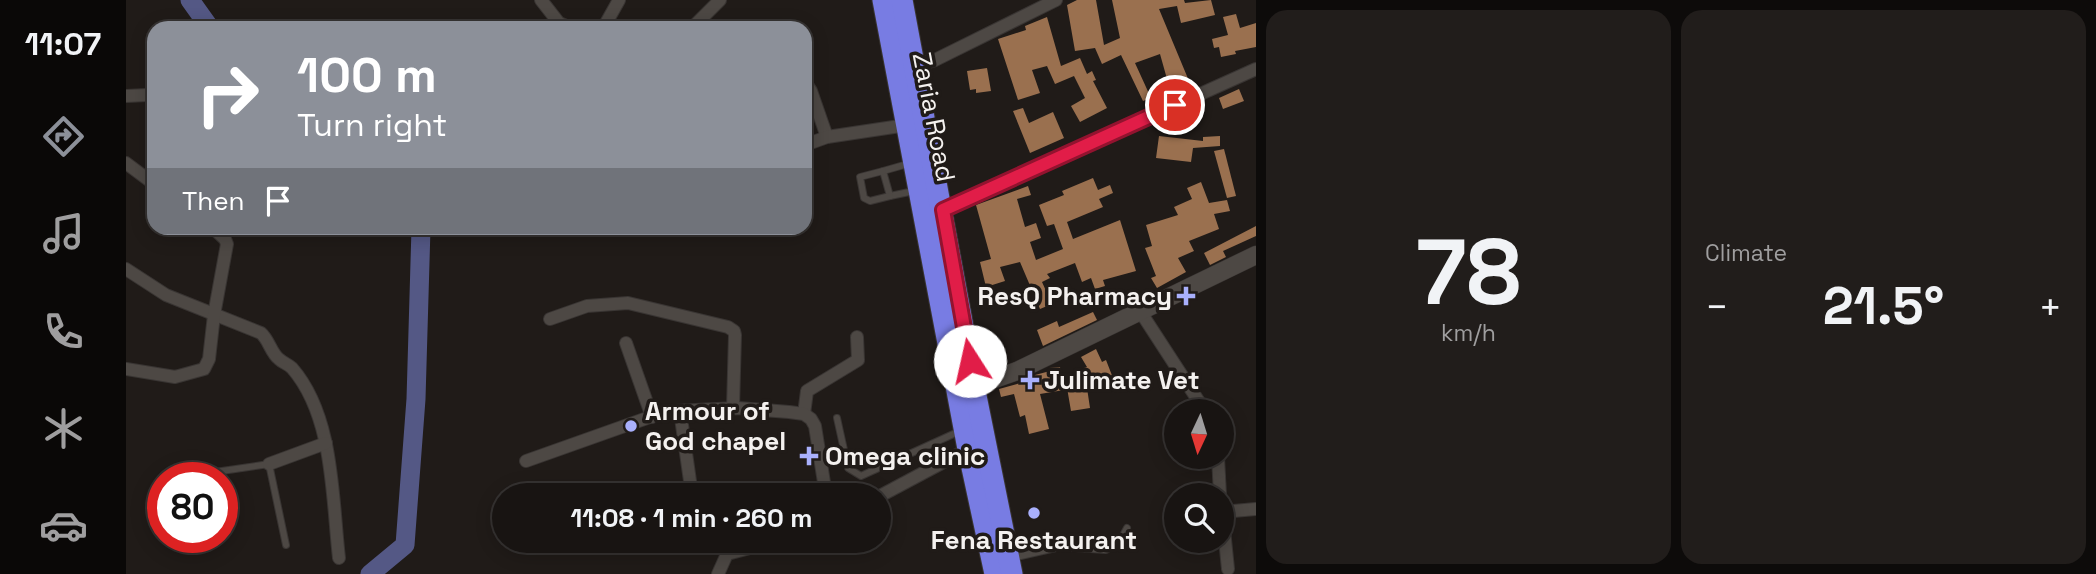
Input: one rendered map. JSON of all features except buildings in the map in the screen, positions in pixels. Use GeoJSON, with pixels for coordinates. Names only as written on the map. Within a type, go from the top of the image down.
{"type":"FeatureCollection","features":[{"type":"Feature","properties":{"kind":"highway","name":"Zaria Road"},"geometry":{"type":"LineString","coordinates":[[883,0],[907,125],[919,152],[920,189],[967,439],[1006,569]]}},
{"type":"Feature","properties":{"kind":"highway"},"geometry":{"type":"LineString","coordinates":[[902,0],[915,66],[919,152],[943,210],[1006,569]]}},
{"type":"Feature","properties":{"kind":"street"},"geometry":{"type":"LineString","coordinates":[[541,0],[557,21]]}},
{"type":"Feature","properties":{"kind":"street"},"geometry":{"type":"LineString","coordinates":[[607,21],[619,0]]}},
{"type":"Feature","properties":{"kind":"street"},"geometry":{"type":"LineString","coordinates":[[699,21],[720,0]]}},
{"type":"Feature","properties":{"kind":"street"},"geometry":{"type":"LineString","coordinates":[[915,66],[935,60],[1056,0]]}},
{"type":"Feature","properties":{"kind":"street"},"geometry":{"type":"LineString","coordinates":[[943,210],[1256,69]]}},
{"type":"Feature","properties":{"kind":"street"},"geometry":{"type":"LineString","coordinates":[[812,94],[827,137]]}},
{"type":"Feature","properties":{"kind":"street"},"geometry":{"type":"LineString","coordinates":[[126,96],[147,95]]}},
{"type":"Feature","properties":{"kind":"street"},"geometry":{"type":"LineString","coordinates":[[812,142],[827,137],[907,125]]}},
{"type":"Feature","properties":{"kind":"street"},"geometry":{"type":"LineString","coordinates":[[126,163],[147,179]]}},
{"type":"Feature","properties":{"kind":"street"},"geometry":{"type":"LineString","coordinates":[[126,369],[175,377],[204,369],[209,359],[227,244],[221,235]]}},
{"type":"Feature","properties":{"kind":"street"},"geometry":{"type":"LineString","coordinates":[[974,386],[1017,371],[1256,255]]}},
{"type":"Feature","properties":{"kind":"street"},"geometry":{"type":"LineString","coordinates":[[126,269],[166,295],[261,333],[278,359],[291,368],[312,398],[326,443],[339,558]]}},
{"type":"Feature","properties":{"kind":"street"},"geometry":{"type":"LineString","coordinates":[[550,319],[587,306],[628,303],[728,327],[736,335],[733,408]]}},
{"type":"Feature","properties":{"kind":"street"},"geometry":{"type":"LineString","coordinates":[[1140,311],[1197,399]]}},
{"type":"Feature","properties":{"kind":"street"},"geometry":{"type":"LineString","coordinates":[[804,414],[807,391],[858,360],[857,337]]}},
{"type":"Feature","properties":{"kind":"street"},"geometry":{"type":"LineString","coordinates":[[626,343],[653,416]]}},
{"type":"Feature","properties":{"kind":"street"},"geometry":{"type":"LineString","coordinates":[[526,461],[653,416],[680,411],[733,408],[804,414],[811,419],[815,426],[824,483]]}},
{"type":"Feature","properties":{"kind":"street"},"geometry":{"type":"LineString","coordinates":[[680,411],[690,483]]}},
{"type":"Feature","properties":{"kind":"street"},"geometry":{"type":"LineString","coordinates":[[891,489],[967,439]]}},
{"type":"Feature","properties":{"kind":"street"},"geometry":{"type":"LineString","coordinates":[[269,464],[326,443]]}},
{"type":"Feature","properties":{"kind":"street"},"geometry":{"type":"LineString","coordinates":[[1234,510],[1256,509]]}},
{"type":"Feature","properties":{"kind":"street"},"geometry":{"type":"LineString","coordinates":[[718,574],[727,554],[731,553]]}},
{"type":"Feature","properties":{"kind":"street"},"geometry":{"type":"LineString","coordinates":[[1226,553],[1228,569]]}},
{"type":"Feature","properties":{"kind":"lane"},"geometry":{"type":"LineString","coordinates":[[919,152],[883,171],[860,177],[863,198],[870,201],[920,189]]}},
{"type":"Feature","properties":{"kind":"lane"},"geometry":{"type":"LineString","coordinates":[[883,171],[890,196]]}},
{"type":"Feature","properties":{"kind":"lane"},"geometry":{"type":"LineString","coordinates":[[837,418],[848,468],[861,476],[967,439]]}},
{"type":"Feature","properties":{"kind":"lane"},"geometry":{"type":"LineString","coordinates":[[238,469],[269,464],[286,545]]}},
{"type":"Feature","properties":{"kind":"lane"},"geometry":{"type":"LineString","coordinates":[[1006,569],[1059,547],[1106,550],[1119,543],[1127,528]]}},
{"type":"Feature","properties":{"kind":"waterway"},"geometry":{"type":"LineString","coordinates":[[190,0],[205,21]]}},
{"type":"Feature","properties":{"kind":"waterway"},"geometry":{"type":"LineString","coordinates":[[370,574],[405,545],[416,399],[421,235]]}},
{"type":"Feature","properties":{"kind":"place","name":"ResQ Pharmacy"},"geometry":{"type":"Point","coordinates":[1186,296]}},
{"type":"Feature","properties":{"kind":"place","name":"Julimate Vet"},"geometry":{"type":"Point","coordinates":[1030,380]}},
{"type":"Feature","properties":{"kind":"place","name":"Armour of God chapel"},"geometry":{"type":"Point","coordinates":[631,426]}},
{"type":"Feature","properties":{"kind":"place","name":"Omega clinic"},"geometry":{"type":"Point","coordinates":[809,456]}},
{"type":"Feature","properties":{"kind":"place","name":"Fena Restaurant"},"geometry":{"type":"Point","coordinates":[1034,513]}},
{"type":"Feature","properties":{"kind":"route"},"geometry":{"type":"LineString","coordinates":[[970,361],[943,210],[1175,105]]}}]}
